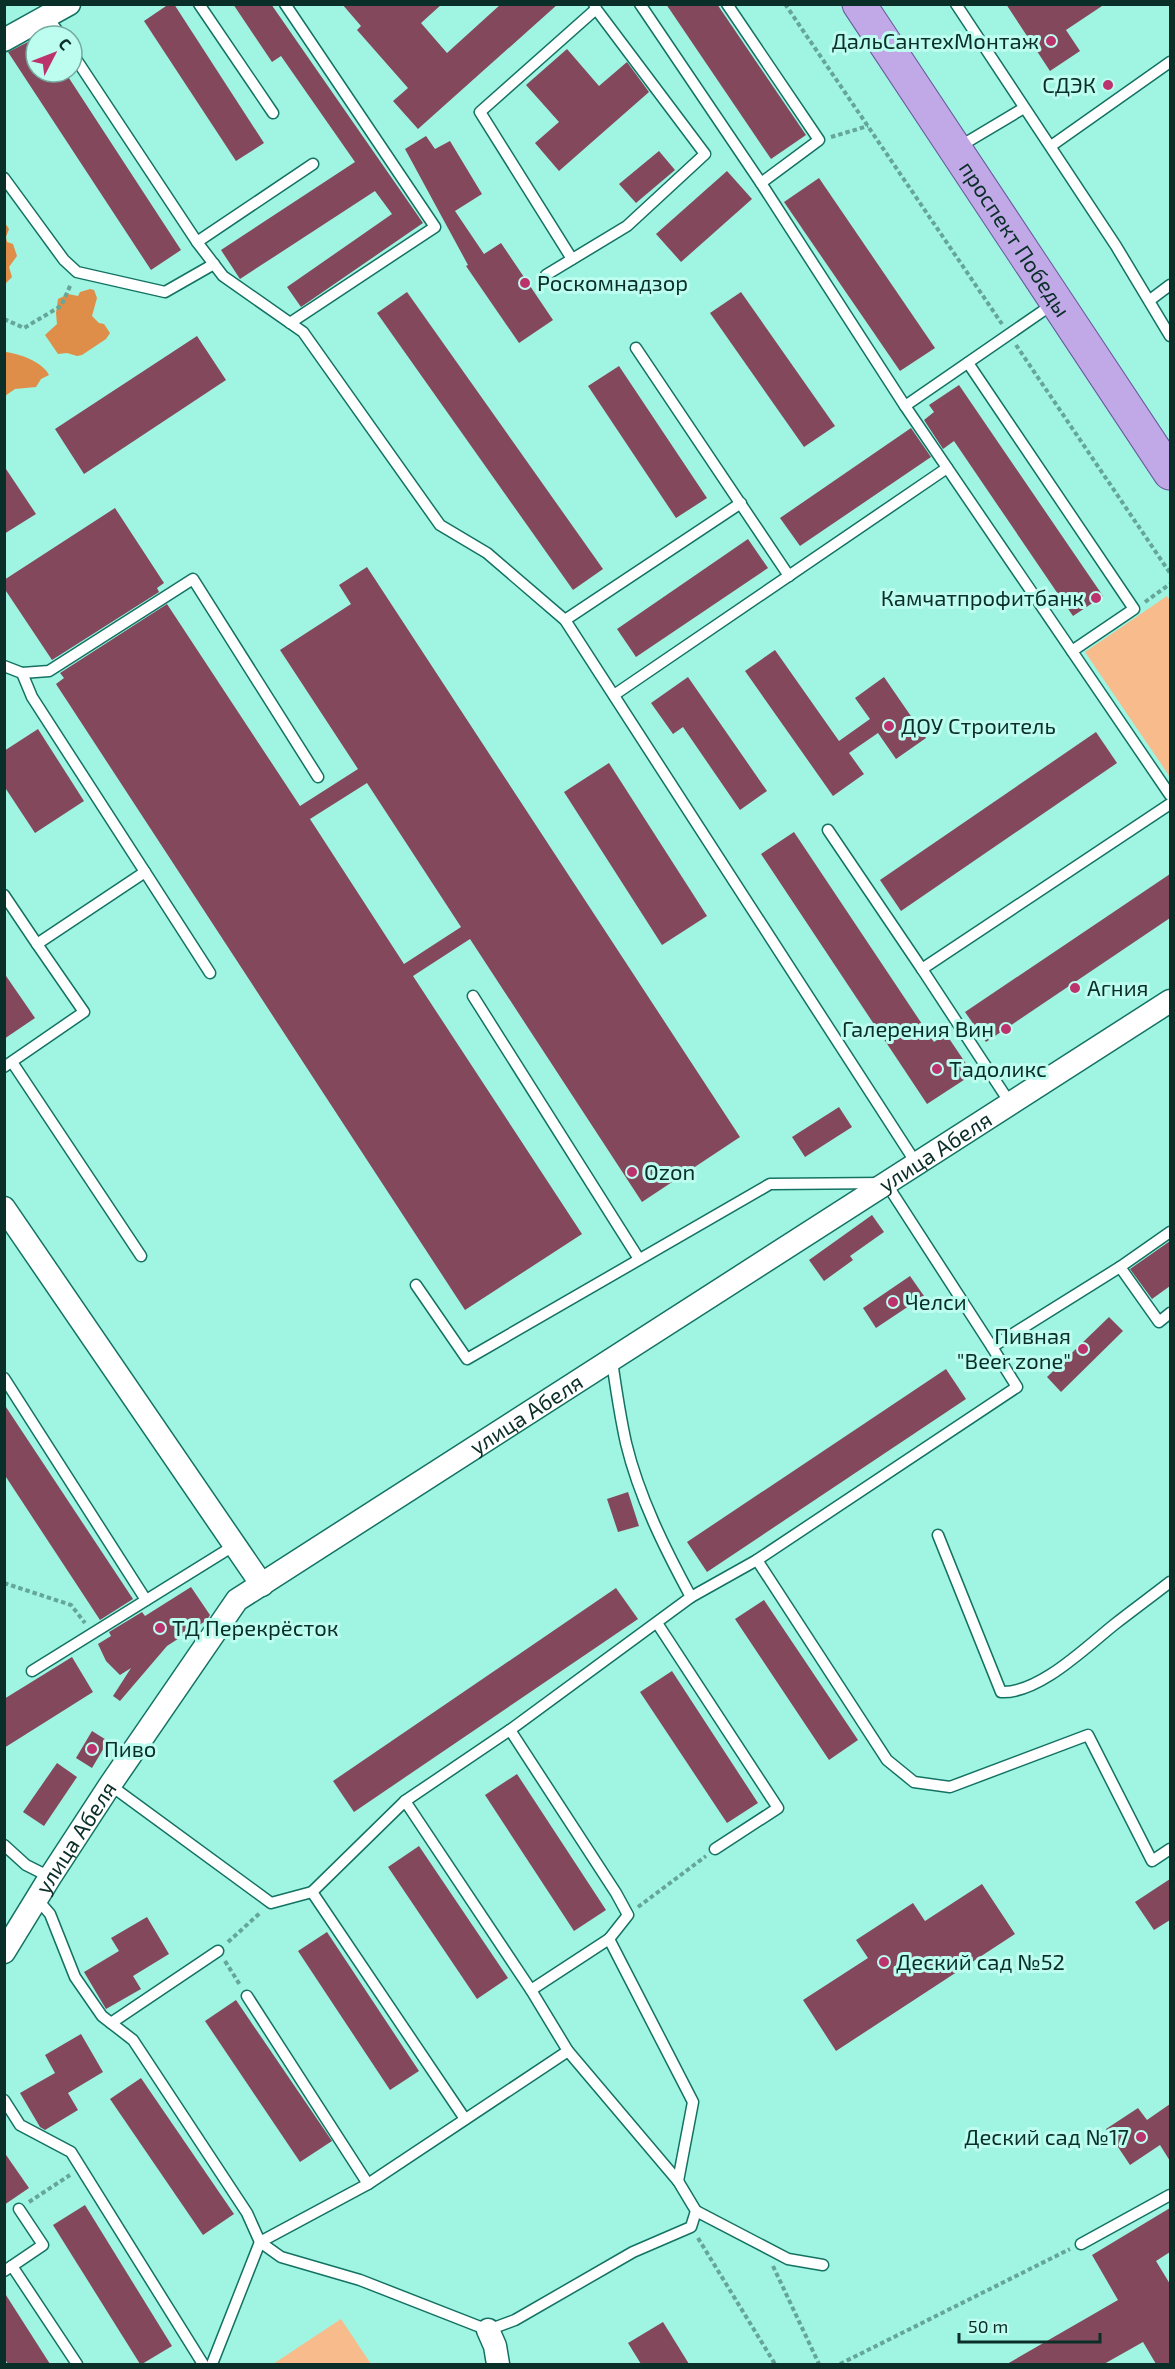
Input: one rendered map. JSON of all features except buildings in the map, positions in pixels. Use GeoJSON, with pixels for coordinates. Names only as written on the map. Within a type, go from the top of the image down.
{"type":"FeatureCollection","features":[{"type":"Feature","properties":{"kind":"main road","name":"проспект Победы"},"geometry":{"type":"LineString","coordinates":[[859,4],[1170,473]]}},
{"type":"Feature","properties":{"kind":"street"},"geometry":{"type":"LineString","coordinates":[[4,39],[69,4]]}},
{"type":"Feature","properties":{"kind":"street","name":"улица Абеля"},"geometry":{"type":"LineString","coordinates":[[4,1952],[110,1785],[237,1600],[612,1361],[1170,1000]]}},
{"type":"Feature","properties":{"kind":"street"},"geometry":{"type":"LineString","coordinates":[[4,1208],[262,1585]]}},
{"type":"Feature","properties":{"kind":"street"},"geometry":{"type":"LineString","coordinates":[[488,2330],[495,2346],[498,2364]]}},
{"type":"Feature","properties":{"kind":"lane"},"geometry":{"type":"LineString","coordinates":[[199,4],[273,113]]}},
{"type":"Feature","properties":{"kind":"lane"},"geometry":{"type":"LineString","coordinates":[[285,4],[435,227],[290,323]]}},
{"type":"Feature","properties":{"kind":"lane"},"geometry":{"type":"LineString","coordinates":[[640,4],[761,183],[905,406],[1170,795]]}},
{"type":"Feature","properties":{"kind":"lane"},"geometry":{"type":"LineString","coordinates":[[727,4],[819,140],[761,183]]}},
{"type":"Feature","properties":{"kind":"lane"},"geometry":{"type":"LineString","coordinates":[[956,4],[1023,108],[1051,146],[1150,300],[1170,336]]}},
{"type":"Feature","properties":{"kind":"lane"},"geometry":{"type":"LineString","coordinates":[[546,275],[627,226],[705,154],[595,7],[480,112],[572,259]]}},
{"type":"Feature","properties":{"kind":"lane"},"geometry":{"type":"LineString","coordinates":[[47,15],[53,24]]}},
{"type":"Feature","properties":{"kind":"lane"},"geometry":{"type":"LineString","coordinates":[[1051,146],[1170,62]]}},
{"type":"Feature","properties":{"kind":"lane"},"geometry":{"type":"LineString","coordinates":[[84,71],[213,264],[223,276],[303,332],[440,525],[487,553],[565,620],[916,1163]]}},
{"type":"Feature","properties":{"kind":"lane"},"geometry":{"type":"LineString","coordinates":[[954,150],[1023,108]]}},
{"type":"Feature","properties":{"kind":"lane"},"geometry":{"type":"LineString","coordinates":[[197,242],[313,164]]}},
{"type":"Feature","properties":{"kind":"lane"},"geometry":{"type":"LineString","coordinates":[[4,178],[64,260],[77,272],[165,292],[213,264]]}},
{"type":"Feature","properties":{"kind":"lane"},"geometry":{"type":"LineString","coordinates":[[1150,300],[1170,285]]}},
{"type":"Feature","properties":{"kind":"lane"},"geometry":{"type":"LineString","coordinates":[[905,406],[1057,302]]}},
{"type":"Feature","properties":{"kind":"lane"},"geometry":{"type":"LineString","coordinates":[[636,348],[789,576]]}},
{"type":"Feature","properties":{"kind":"lane"},"geometry":{"type":"LineString","coordinates":[[968,363],[1134,609],[1072,651]]}},
{"type":"Feature","properties":{"kind":"lane"},"geometry":{"type":"LineString","coordinates":[[614,695],[947,468]]}},
{"type":"Feature","properties":{"kind":"lane"},"geometry":{"type":"LineString","coordinates":[[565,620],[741,503]]}},
{"type":"Feature","properties":{"kind":"lane"},"geometry":{"type":"LineString","coordinates":[[4,666],[22,673],[49,671],[193,579],[318,777]]}},
{"type":"Feature","properties":{"kind":"lane"},"geometry":{"type":"LineString","coordinates":[[22,673],[32,697],[210,973]]}},
{"type":"Feature","properties":{"kind":"lane"},"geometry":{"type":"LineString","coordinates":[[922,969],[1170,804]]}},
{"type":"Feature","properties":{"kind":"lane"},"geometry":{"type":"LineString","coordinates":[[828,830],[1010,1103]]}},
{"type":"Feature","properties":{"kind":"lane"},"geometry":{"type":"LineString","coordinates":[[37,944],[145,872]]}},
{"type":"Feature","properties":{"kind":"lane"},"geometry":{"type":"LineString","coordinates":[[4,896],[84,1012],[8,1064],[141,1256]]}},
{"type":"Feature","properties":{"kind":"lane"},"geometry":{"type":"LineString","coordinates":[[473,996],[639,1259]]}},
{"type":"Feature","properties":{"kind":"lane"},"geometry":{"type":"LineString","coordinates":[[110,1785],[271,1903],[312,1892],[405,1801],[510,1730],[691,1597],[757,1560],[1017,1387],[886,1183],[770,1184],[467,1359],[416,1285]]}},
{"type":"Feature","properties":{"kind":"lane"},"geometry":{"type":"LineString","coordinates":[[992,1347],[1120,1267],[1170,1232]]}},
{"type":"Feature","properties":{"kind":"lane"},"geometry":{"type":"LineString","coordinates":[[1120,1267],[1159,1322],[1170,1313]]}},
{"type":"Feature","properties":{"kind":"lane"},"geometry":{"type":"LineString","coordinates":[[612,1361],[626,1443],[637,1480],[666,1548],[691,1597]]}},
{"type":"Feature","properties":{"kind":"lane"},"geometry":{"type":"LineString","coordinates":[[4,1378],[146,1600]]}},
{"type":"Feature","properties":{"kind":"lane"},"geometry":{"type":"LineString","coordinates":[[938,1535],[1001,1692],[1010,1692],[1034,1684],[1170,1582]]}},
{"type":"Feature","properties":{"kind":"lane"},"geometry":{"type":"LineString","coordinates":[[32,1671],[235,1545]]}},
{"type":"Feature","properties":{"kind":"lane"},"geometry":{"type":"LineString","coordinates":[[757,1560],[887,1760],[914,1782],[950,1787],[1088,1734],[1152,1861],[1170,1849]]}},
{"type":"Feature","properties":{"kind":"lane"},"geometry":{"type":"LineString","coordinates":[[657,1623],[778,1808],[715,1849]]}},
{"type":"Feature","properties":{"kind":"lane"},"geometry":{"type":"LineString","coordinates":[[510,1730],[628,1915],[609,1939],[531,1990]]}},
{"type":"Feature","properties":{"kind":"lane"},"geometry":{"type":"LineString","coordinates":[[405,1801],[531,1990],[568,2051],[678,2181],[696,2211],[788,2259],[823,2265]]}},
{"type":"Feature","properties":{"kind":"lane"},"geometry":{"type":"LineString","coordinates":[[4,1845],[26,1865],[50,1877]]}},
{"type":"Feature","properties":{"kind":"lane"},"geometry":{"type":"LineString","coordinates":[[312,1892],[465,2119]]}},
{"type":"Feature","properties":{"kind":"lane"},"geometry":{"type":"LineString","coordinates":[[37,1899],[50,1914],[75,1977],[102,2016],[133,2040],[247,2213],[260,2242],[281,2257],[360,2280],[488,2330],[515,2320],[633,2252],[691,2227],[696,2211]]}},
{"type":"Feature","properties":{"kind":"lane"},"geometry":{"type":"LineString","coordinates":[[609,1939],[693,2102],[678,2181]]}},
{"type":"Feature","properties":{"kind":"lane"},"geometry":{"type":"LineString","coordinates":[[111,2023],[218,1951]]}},
{"type":"Feature","properties":{"kind":"lane"},"geometry":{"type":"LineString","coordinates":[[247,1996],[368,2184]]}},
{"type":"Feature","properties":{"kind":"lane"},"geometry":{"type":"LineString","coordinates":[[212,2364],[260,2242],[368,2184],[568,2051]]}},
{"type":"Feature","properties":{"kind":"lane"},"geometry":{"type":"LineString","coordinates":[[4,2100],[20,2125],[71,2152],[203,2364]]}},
{"type":"Feature","properties":{"kind":"lane"},"geometry":{"type":"LineString","coordinates":[[1081,2244],[1170,2195]]}},
{"type":"Feature","properties":{"kind":"lane"},"geometry":{"type":"LineString","coordinates":[[19,2209],[43,2245],[8,2268],[77,2364]]}},
{"type":"Feature","properties":{"kind":"path"},"geometry":{"type":"LineString","coordinates":[[785,4],[1170,573]]}},
{"type":"Feature","properties":{"kind":"path"},"geometry":{"type":"LineString","coordinates":[[819,140],[868,126]]}},
{"type":"Feature","properties":{"kind":"path"},"geometry":{"type":"LineString","coordinates":[[4,319],[24,328],[62,306],[77,272]]}},
{"type":"Feature","properties":{"kind":"path"},"geometry":{"type":"LineString","coordinates":[[1134,609],[1170,584]]}},
{"type":"Feature","properties":{"kind":"path"},"geometry":{"type":"LineString","coordinates":[[4,1583],[71,1605],[92,1634]]}},
{"type":"Feature","properties":{"kind":"path"},"geometry":{"type":"LineString","coordinates":[[628,1915],[715,1849]]}},
{"type":"Feature","properties":{"kind":"path"},"geometry":{"type":"LineString","coordinates":[[247,1996],[218,1951],[271,1903]]}},
{"type":"Feature","properties":{"kind":"path"},"geometry":{"type":"LineString","coordinates":[[19,2209],[81,2168]]}},
{"type":"Feature","properties":{"kind":"path"},"geometry":{"type":"LineString","coordinates":[[691,2227],[775,2364]]}},
{"type":"Feature","properties":{"kind":"path"},"geometry":{"type":"LineString","coordinates":[[840,2364],[1081,2244]]}},
{"type":"Feature","properties":{"kind":"path"},"geometry":{"type":"LineString","coordinates":[[764,2247],[819,2364]]}},
{"type":"Feature","properties":{"kind":"shaded area"},"geometry":{"type":"Polygon","coordinates":[[[5,223],[9,229],[7,242],[13,244],[17,256],[9,267],[12,277],[5,284],[5,223]]]}},
{"type":"Feature","properties":{"kind":"shaded area"},"geometry":{"type":"Polygon","coordinates":[[[94,290],[97,298],[92,316],[99,323],[104,324],[110,333],[106,339],[82,355],[58,354],[45,335],[57,324],[58,299],[68,294],[78,296],[80,292],[94,290]]]}},
{"type":"Feature","properties":{"kind":"shaded area"},"geometry":{"type":"Polygon","coordinates":[[[5,352],[30,359],[46,370],[49,375],[41,379],[36,387],[15,389],[5,396],[5,352]]]}},
{"type":"Feature","properties":{"kind":"shaded area"},"geometry":{"type":"Polygon","coordinates":[[[1167,596],[1170,601],[1170,777],[1085,652],[1167,596]]]}},
{"type":"Feature","properties":{"kind":"shaded area"},"geometry":{"type":"Polygon","coordinates":[[[341,2319],[371,2364],[273,2364],[341,2319]]]}},
{"type":"Feature","properties":{"kind":"place","name":"ДальСантехМонтаж"},"geometry":{"type":"Point","coordinates":[1051,41]}},
{"type":"Feature","properties":{"kind":"place","name":"СДЭК"},"geometry":{"type":"Point","coordinates":[1108,85]}},
{"type":"Feature","properties":{"kind":"place","name":"Роскомнадзор"},"geometry":{"type":"Point","coordinates":[525,283]}},
{"type":"Feature","properties":{"kind":"place","name":"Камчатпрофитбанк"},"geometry":{"type":"Point","coordinates":[1096,598]}},
{"type":"Feature","properties":{"kind":"place","name":"ДОУ Строитель"},"geometry":{"type":"Point","coordinates":[889,726]}},
{"type":"Feature","properties":{"kind":"place","name":"Агния"},"geometry":{"type":"Point","coordinates":[1075,988]}},
{"type":"Feature","properties":{"kind":"place","name":"Галерения Вин"},"geometry":{"type":"Point","coordinates":[1006,1029]}},
{"type":"Feature","properties":{"kind":"place","name":"Тадоликс"},"geometry":{"type":"Point","coordinates":[937,1069]}},
{"type":"Feature","properties":{"kind":"place","name":"Ozon"},"geometry":{"type":"Point","coordinates":[632,1172]}},
{"type":"Feature","properties":{"kind":"place","name":"Челси"},"geometry":{"type":"Point","coordinates":[893,1302]}},
{"type":"Feature","properties":{"kind":"place","name":"Пивная \"Beer zone\""},"geometry":{"type":"Point","coordinates":[1083,1349]}},
{"type":"Feature","properties":{"kind":"place","name":"ТД Перекрёсток"},"geometry":{"type":"Point","coordinates":[160,1628]}},
{"type":"Feature","properties":{"kind":"place","name":"Пиво"},"geometry":{"type":"Point","coordinates":[92,1749]}},
{"type":"Feature","properties":{"kind":"place","name":"Деский сад №52"},"geometry":{"type":"Point","coordinates":[884,1962]}},
{"type":"Feature","properties":{"kind":"place","name":"Деский сад №17"},"geometry":{"type":"Point","coordinates":[1141,2137]}}]}
